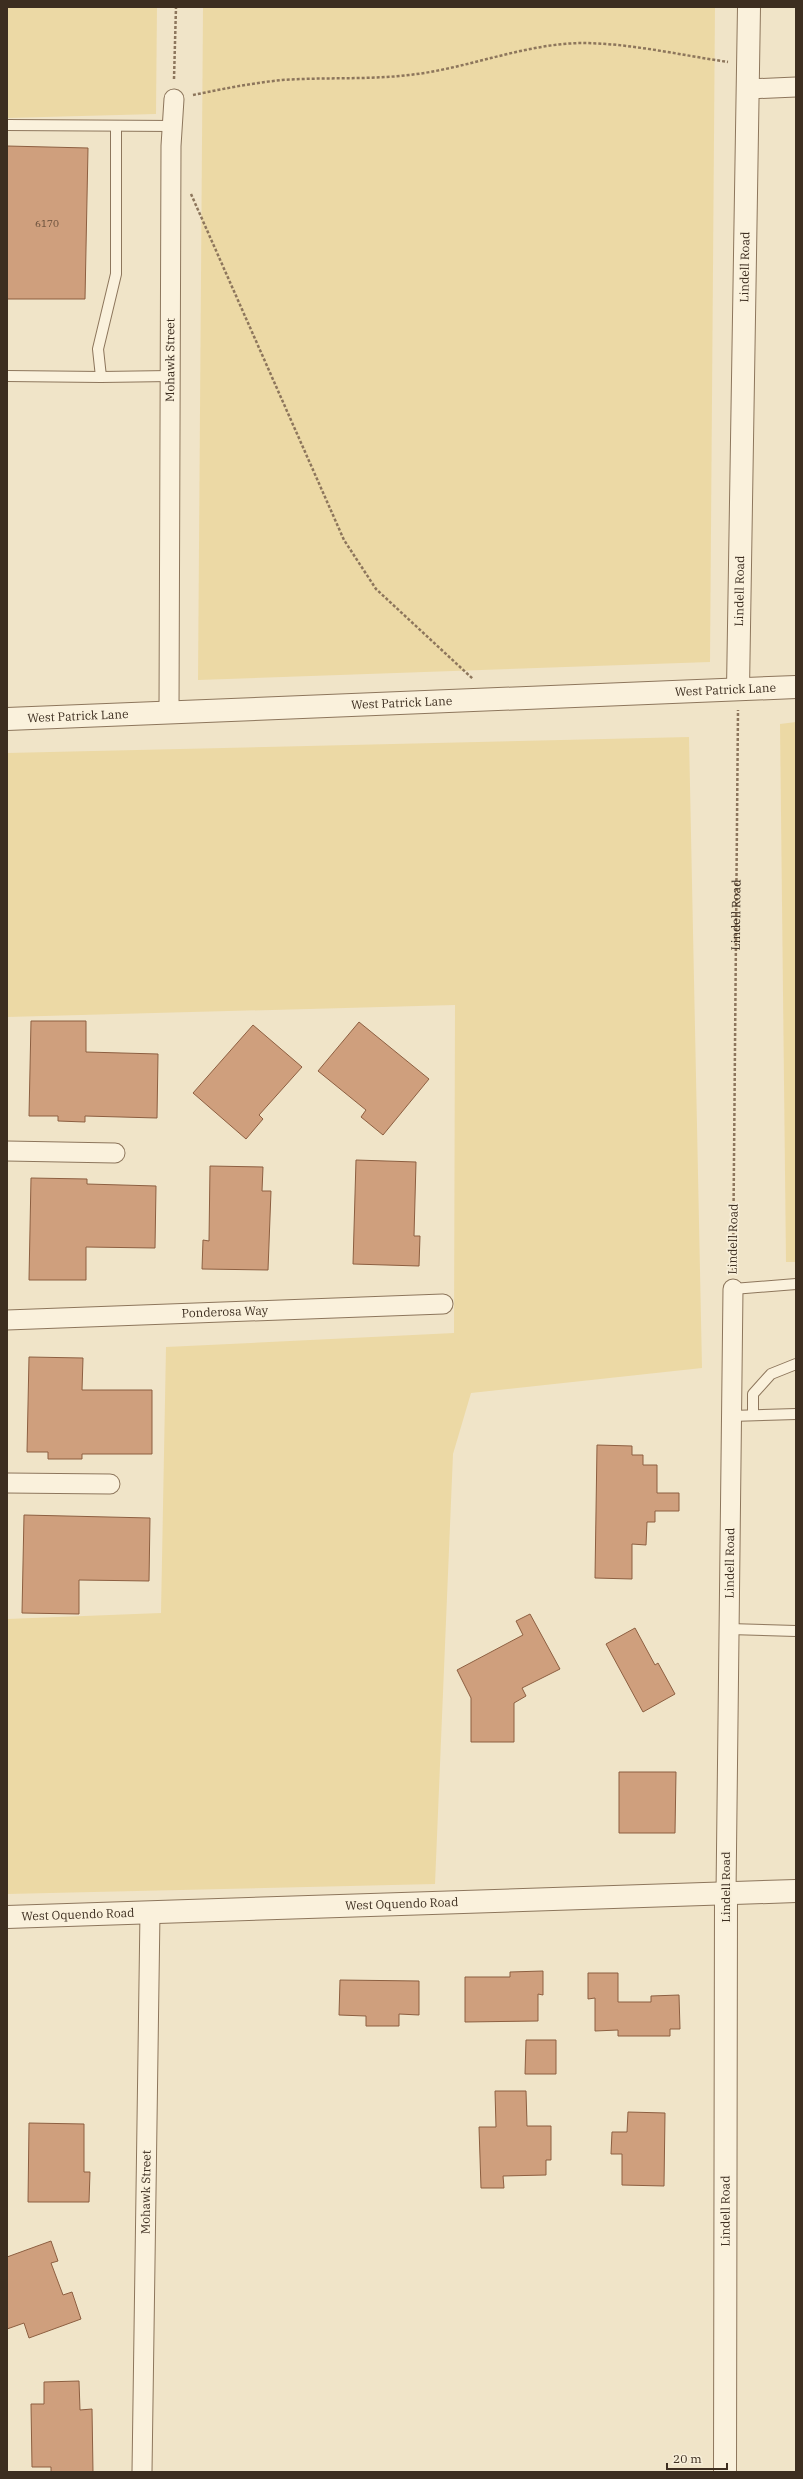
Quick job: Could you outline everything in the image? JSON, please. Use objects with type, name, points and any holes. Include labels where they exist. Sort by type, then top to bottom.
[{"type":"street","name":"Lindell Road","points":[[738,689],[749,7]]},
{"type":"street","points":[[748,89],[796,87]]},
{"type":"street","name":"Mohawk Street","points":[[169,713],[171,146],[174,126],[174,99]]},
{"type":"street","name":"West Patrick Lane","points":[[7,719],[796,687]]},
{"type":"street","points":[[7,1151],[115,1153]]},
{"type":"street","name":"Lindell Road","points":[[724,2472],[726,1894],[732,1289]]},
{"type":"street","name":"Ponderosa Way","points":[[7,1320],[443,1304]]},
{"type":"street","points":[[7,1483],[110,1484]]},
{"type":"street","name":"West Oquendo Road","points":[[7,1917],[796,1891]]},
{"type":"street","name":"Mohawk Street","points":[[142,2472],[150,1912]]},
{"type":"lane","points":[[7,125],[174,126]]},
{"type":"lane","points":[[101,377],[98,349],[116,274],[116,126]]},
{"type":"lane","points":[[7,376],[170,376]]},
{"type":"lane","points":[[732,1289],[796,1284]]},
{"type":"lane","points":[[753,1415],[752,1394],[771,1374],[796,1364]]},
{"type":"lane","points":[[731,1416],[796,1414]]},
{"type":"lane","points":[[729,1629],[796,1631]]},
{"type":"path","points":[[176,7],[174,99],[249,84],[283,80],[374,79],[411,75],[547,47],[580,43],[604,44],[748,65]]},
{"type":"path","points":[[189,189],[344,540],[376,589],[495,700]]},
{"type":"path","name":"Lindell Road","points":[[732,1289],[738,689]]},
{"type":"sand","points":[[7,7],[157,7],[156,114],[7,118]]},
{"type":"sand","points":[[203,7],[715,7],[710,662],[198,680]]},
{"type":"sand","points":[[796,722],[796,1262],[786,1262],[780,724]]},
{"type":"sand","points":[[689,737],[702,1368],[471,1393],[453,1454],[435,1884],[7,1894],[7,1619],[161,1613],[166,1347],[454,1333],[455,1005],[7,1017],[7,753]]},
{"type":"building","points":[[7,146],[88,148],[85,299],[7,299]]},
{"type":"building","points":[[31,1021],[86,1021],[86,1052],[158,1054],[157,1118],[85,1116],[85,1122],[58,1121],[58,1116],[29,1116]]},
{"type":"building","points":[[359,1022],[429,1079],[383,1135],[361,1117],[366,1110],[318,1071]]},
{"type":"building","points":[[253,1025],[302,1067],[259,1115],[263,1119],[246,1139],[193,1093]]},
{"type":"building","points":[[356,1160],[416,1162],[414,1236],[420,1236],[419,1266],[353,1264]]},
{"type":"building","points":[[210,1166],[263,1167],[262,1191],[271,1191],[268,1270],[202,1269],[203,1240],[209,1241]]},
{"type":"building","points":[[31,1178],[87,1179],[87,1184],[156,1186],[155,1248],[86,1247],[86,1280],[29,1280]]},
{"type":"building","points":[[29,1357],[83,1358],[82,1390],[152,1390],[152,1454],[82,1454],[82,1459],[48,1459],[48,1452],[27,1452]]},
{"type":"building","points":[[597,1445],[632,1446],[632,1455],[643,1455],[643,1465],[657,1465],[657,1493],[679,1493],[679,1511],[655,1511],[655,1522],[647,1522],[646,1545],[632,1544],[632,1579],[595,1578]]},
{"type":"building","points":[[24,1515],[150,1518],[149,1581],[79,1580],[79,1614],[22,1613]]},
{"type":"building","points":[[530,1614],[560,1669],[522,1688],[526,1696],[514,1703],[514,1742],[471,1742],[471,1698],[457,1670],[523,1635],[516,1621]]},
{"type":"building","points":[[635,1628],[655,1665],[658,1663],[675,1694],[643,1712],[606,1644]]},
{"type":"building","points":[[619,1772],[676,1772],[675,1833],[619,1833]]},
{"type":"building","points":[[543,1971],[543,1995],[538,1994],[538,2021],[465,2022],[465,1977],[510,1977],[510,1972]]},
{"type":"building","points":[[588,1973],[618,1973],[618,2002],[651,2002],[651,1996],[679,1995],[680,2029],[670,2029],[670,2036],[618,2036],[618,2030],[595,2031],[595,1998],[588,1999]]},
{"type":"building","points":[[340,1980],[419,1981],[419,2015],[399,2014],[399,2026],[366,2026],[366,2016],[339,2015]]},
{"type":"building","points":[[526,2040],[556,2040],[556,2074],[525,2074]]},
{"type":"building","points":[[495,2091],[526,2091],[527,2126],[551,2126],[551,2160],[546,2160],[546,2175],[503,2176],[504,2188],[481,2188],[479,2127],[496,2127]]},
{"type":"building","points":[[628,2112],[665,2113],[664,2186],[622,2185],[622,2154],[611,2154],[612,2132],[627,2132]]},
{"type":"building","points":[[29,2123],[84,2124],[84,2172],[90,2172],[89,2202],[28,2202]]},
{"type":"building","points":[[51,2241],[58,2261],[51,2263],[63,2295],[72,2292],[81,2319],[29,2338],[24,2323],[7,2329],[7,2257]]},
{"type":"building","points":[[79,2381],[80,2410],[92,2409],[93,2472],[51,2472],[51,2467],[32,2467],[31,2404],[44,2404],[44,2382]]}]
